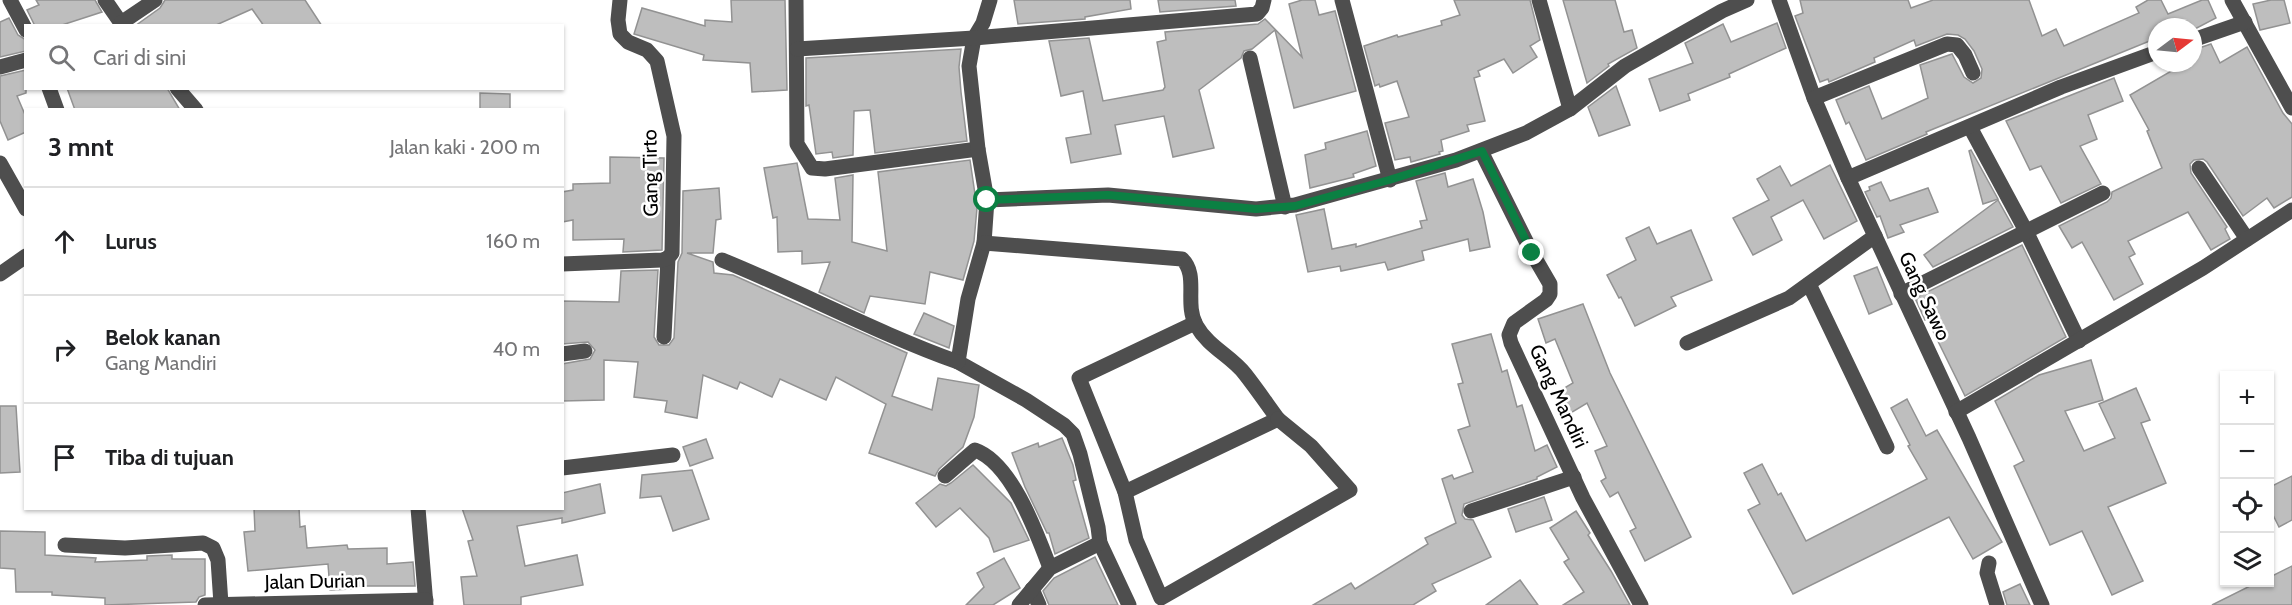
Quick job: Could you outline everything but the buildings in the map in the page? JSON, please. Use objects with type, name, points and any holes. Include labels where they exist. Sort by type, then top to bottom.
[{"type":"street","points":[[10,0],[24,26]]},
{"type":"street","points":[[105,0],[122,24],[155,0]]},
{"type":"street","name":"Gang Tirto","points":[[620,0],[618,20],[620,34],[628,42],[647,50],[657,61],[674,136],[672,253],[668,258],[664,337]]},
{"type":"street","points":[[796,0],[797,144],[812,168],[825,170],[978,149]]},
{"type":"street","points":[[958,362],[968,299],[984,243],[987,200],[978,149],[969,66],[975,38],[983,23],[990,0]]},
{"type":"street","points":[[797,49],[975,38],[1257,14],[1264,0]]},
{"type":"street","points":[[1342,0],[1389,180]]},
{"type":"street","points":[[1539,0],[1570,109]]},
{"type":"street","points":[[987,200],[1108,195],[1256,209],[1285,207],[1389,180],[1482,151],[1526,133],[1570,109],[1625,66],[1722,11],[1748,0]]},
{"type":"street","name":"Gang Sawo","points":[[1779,0],[1814,98],[1848,178],[2042,605]]},
{"type":"street","points":[[2236,1],[2292,108]]},
{"type":"street","points":[[2202,37],[2245,22]]},
{"type":"street","points":[[1814,98],[1947,44],[1957,45],[1965,54],[1973,74]]},
{"type":"street","points":[[1848,178],[2061,87],[2148,55]]},
{"type":"street","points":[[1250,58],[1285,207]]},
{"type":"street","points":[[0,67],[24,61]]},
{"type":"street","points":[[50,90],[56,108]]},
{"type":"street","points":[[179,90],[194,108]]},
{"type":"street","points":[[1970,127],[2026,231],[2079,341]]},
{"type":"street","name":"Gang Mandiri","points":[[1482,151],[1532,253],[1550,284],[1550,294],[1546,300],[1514,323],[1509,335],[1574,477],[1641,605]]},
{"type":"street","points":[[0,163],[24,205]]},
{"type":"street","points":[[2199,168],[2247,239]]},
{"type":"street","points":[[1900,294],[2103,193]]},
{"type":"street","points":[[1956,412],[2204,268],[2292,210]]},
{"type":"street","points":[[1687,343],[1789,298],[1875,236]]},
{"type":"street","points":[[984,243],[1182,259],[1189,266],[1190,302],[1195,323],[1210,345],[1244,372],[1278,419],[1311,446],[1350,490],[1161,598],[1136,540],[1125,492],[1079,378],[1195,323]]},
{"type":"street","points":[[0,274],[24,257]]},
{"type":"street","points":[[564,264],[668,258]]},
{"type":"street","points":[[722,260],[772,280],[918,348],[958,362],[1026,400],[1064,425],[1073,434],[1100,543],[1129,605]]},
{"type":"street","points":[[1809,284],[1887,447]]},
{"type":"street","points":[[564,354],[585,351]]},
{"type":"street","points":[[1125,492],[1278,419]]},
{"type":"street","points":[[945,476],[975,450],[995,465],[1012,484],[1026,508],[1050,568]]},
{"type":"street","points":[[564,468],[673,455]]},
{"type":"street","points":[[1471,511],[1574,477]]},
{"type":"street","points":[[418,510],[426,602]]},
{"type":"street","points":[[65,544],[125,548],[203,543],[213,548],[218,560],[221,604]]},
{"type":"street","points":[[1019,605],[1050,568],[1100,543]]},
{"type":"street","points":[[1989,563],[1987,573],[1996,605]]},
{"type":"street","points":[[1032,589],[1039,605]]},
{"type":"street","name":"Jalan Durian","points":[[205,605],[426,602]]},
{"type":"route","points":[[987,200],[1108,195],[1256,209],[1280,208],[1389,180],[1482,151],[1532,253]]}]
